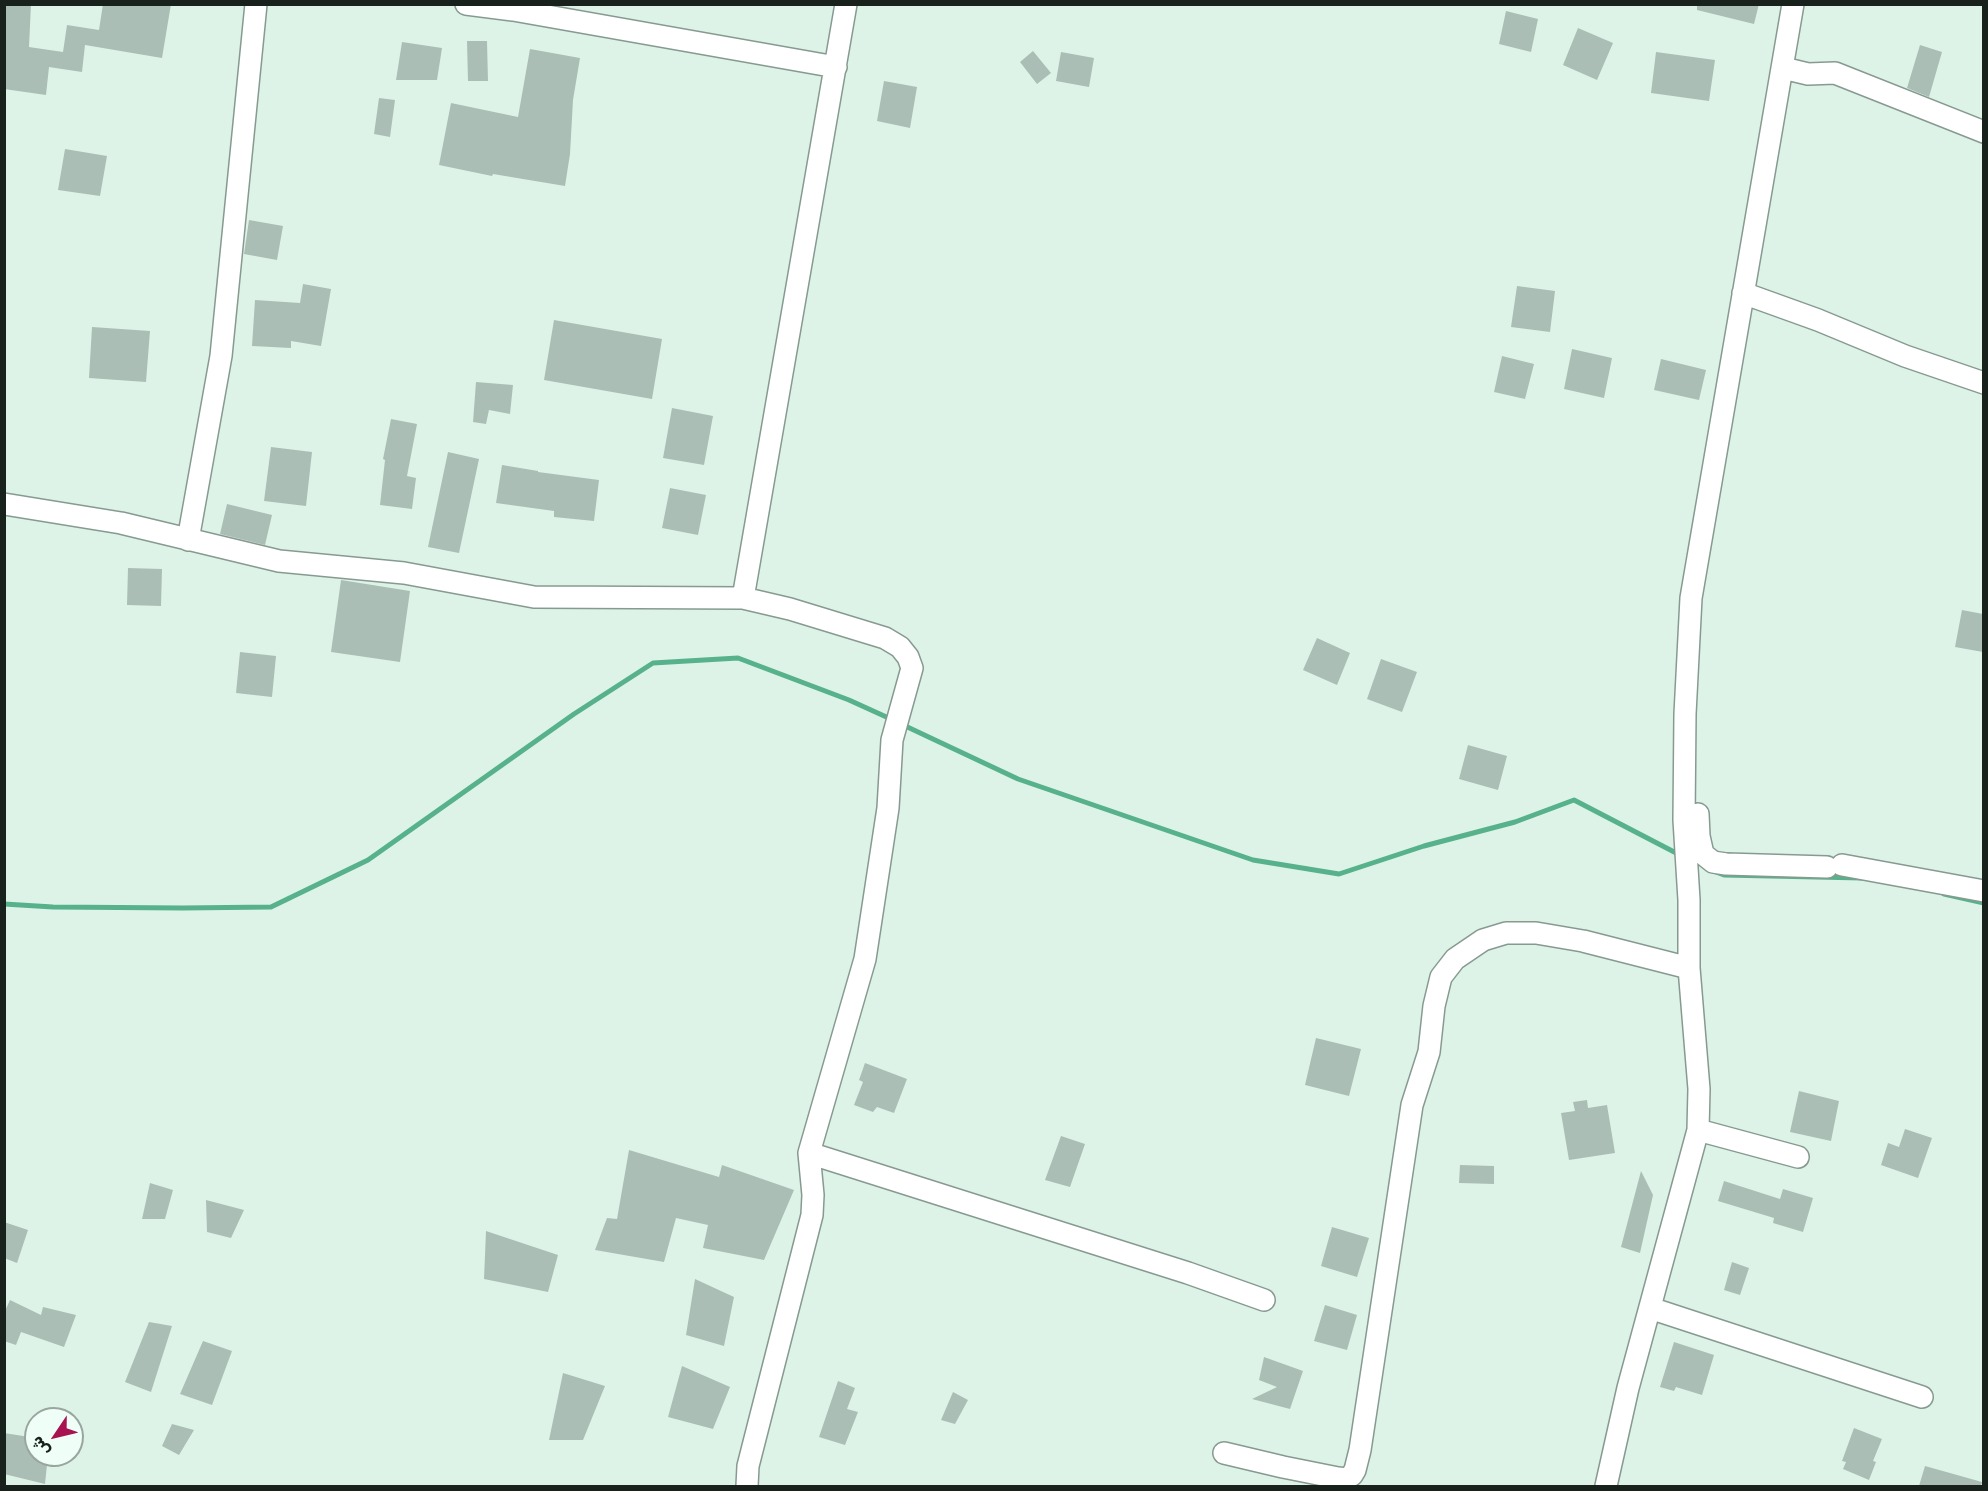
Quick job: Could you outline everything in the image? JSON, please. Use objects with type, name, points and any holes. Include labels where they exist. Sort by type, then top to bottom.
[{"type":"street","points":[[188,540],[221,356],[256,4]]},
{"type":"street","points":[[466,4],[525,12],[836,67]]},
{"type":"street","points":[[742,598],[846,4]]},
{"type":"street","points":[[1606,1486],[1628,1388],[1698,1130],[1699,1089],[1689,968],[1689,900],[1684,820],[1685,726],[1691,598],[1793,4]]},
{"type":"street","points":[[1783,68],[1808,74],[1835,73],[1983,132]]},
{"type":"street","points":[[1743,293],[1818,320],[1905,356],[1983,382]]},
{"type":"street","points":[[4,504],[121,523],[279,561],[404,573],[534,597],[742,598],[790,609],[885,638],[900,647],[908,657],[912,668],[892,740],[888,807],[865,959],[809,1153],[813,1195],[812,1215],[748,1466],[747,1486]]},
{"type":"street","points":[[1691,598],[1697,633],[1699,836],[1703,854],[1713,862],[1726,864],[1835,866],[1983,891]]},
{"type":"street","points":[[1224,1453],[1338,1478],[1346,1479],[1355,1470],[1360,1450],[1412,1105],[1428,1052],[1434,1006],[1441,977],[1455,959],[1483,940],[1506,933],[1536,933],[1583,941],[1689,968]]},
{"type":"street","points":[[1698,1130],[1798,1157]]},
{"type":"street","points":[[809,1153],[1188,1273],[1264,1300]]},
{"type":"street","points":[[1650,1308],[1922,1397]]},
{"type":"building","points":[[4,4],[31,4],[29,47],[63,52],[67,25],[99,30],[103,4],[171,4],[162,58],[85,45],[82,72],[49,67],[46,95],[4,89]]},
{"type":"building","points":[[1697,4],[1759,4],[1754,24],[1697,10]]},
{"type":"building","points":[[1506,11],[1538,19],[1531,52],[1499,44]]},
{"type":"building","points":[[1578,28],[1613,43],[1597,80],[1563,65]]},
{"type":"building","points":[[467,41],[487,41],[488,81],[468,81]]},
{"type":"building","points":[[402,42],[442,48],[437,80],[396,80]]},
{"type":"building","points":[[1920,45],[1942,52],[1929,97],[1907,88]]},
{"type":"building","points":[[530,49],[580,58],[573,100],[570,154],[565,186],[493,174],[492,176],[439,165],[451,103],[518,117]]},
{"type":"building","points":[[1033,51],[1051,73],[1037,84],[1020,62]]},
{"type":"building","points":[[1061,52],[1094,58],[1089,87],[1056,81]]},
{"type":"building","points":[[1656,52],[1715,60],[1709,101],[1651,93]]},
{"type":"building","points":[[884,81],[917,87],[910,128],[877,121]]},
{"type":"building","points":[[379,98],[395,100],[390,137],[374,134]]},
{"type":"building","points":[[65,149],[107,156],[100,196],[58,190]]},
{"type":"building","points":[[249,220],[283,226],[277,260],[244,254]]},
{"type":"building","points":[[303,284],[331,289],[321,346],[291,341],[291,348],[252,346],[255,300],[300,303]]},
{"type":"building","points":[[1517,286],[1555,291],[1550,332],[1511,327]]},
{"type":"building","points":[[554,320],[662,339],[652,399],[544,380]]},
{"type":"building","points":[[92,327],[150,331],[146,382],[89,378]]},
{"type":"building","points":[[1572,349],[1612,358],[1604,398],[1564,389]]},
{"type":"building","points":[[1502,356],[1534,364],[1525,399],[1494,392]]},
{"type":"building","points":[[1661,359],[1706,370],[1699,400],[1654,390]]},
{"type":"building","points":[[476,382],[513,385],[510,414],[489,410],[486,424],[473,422]]},
{"type":"building","points":[[672,408],[713,416],[704,465],[663,458]]},
{"type":"building","points":[[391,419],[417,424],[407,476],[416,478],[412,509],[380,505],[385,460],[383,459]]},
{"type":"building","points":[[271,447],[312,452],[306,506],[264,501]]},
{"type":"building","points":[[448,452],[479,459],[459,553],[428,547]]},
{"type":"building","points":[[502,465],[599,480],[594,521],[554,517],[554,511],[496,503]]},
{"type":"building","points":[[670,488],[706,495],[698,535],[662,528]]},
{"type":"building","points":[[227,504],[272,515],[265,545],[220,534]]},
{"type":"building","points":[[128,568],[162,569],[161,606],[127,605]]},
{"type":"building","points":[[341,580],[410,591],[400,662],[331,652]]},
{"type":"building","points":[[1962,610],[1983,614],[1983,652],[1955,647]]},
{"type":"building","points":[[1317,638],[1350,653],[1337,685],[1303,670]]},
{"type":"building","points":[[240,652],[276,656],[272,697],[236,693]]},
{"type":"building","points":[[1381,659],[1417,672],[1402,712],[1367,699]]},
{"type":"building","points":[[1468,745],[1507,756],[1498,790],[1459,779]]},
{"type":"building","points":[[1316,1038],[1361,1049],[1349,1096],[1305,1085]]},
{"type":"building","points":[[865,1063],[907,1079],[894,1113],[877,1107],[873,1112],[854,1105],[863,1082],[859,1080]]},
{"type":"building","points":[[1799,1091],[1839,1101],[1831,1141],[1790,1132]]},
{"type":"building","points":[[1587,1100],[1588,1108],[1607,1105],[1615,1153],[1569,1160],[1561,1113],[1575,1111],[1573,1102]]},
{"type":"building","points":[[1905,1129],[1932,1138],[1918,1178],[1881,1165],[1888,1143],[1899,1147]]},
{"type":"building","points":[[1061,1136],[1085,1144],[1070,1187],[1045,1180]]},
{"type":"building","points":[[629,1150],[719,1177],[722,1165],[794,1190],[764,1260],[703,1248],[708,1225],[676,1218],[664,1262],[595,1250],[607,1218],[617,1219]]},
{"type":"building","points":[[1460,1165],[1494,1166],[1494,1184],[1459,1183]]},
{"type":"building","points":[[1641,1171],[1653,1195],[1640,1253],[1621,1247]]},
{"type":"building","points":[[1724,1181],[1780,1199],[1783,1189],[1813,1198],[1803,1232],[1773,1223],[1774,1218],[1718,1201]]},
{"type":"building","points":[[150,1183],[173,1190],[165,1219],[142,1219]]},
{"type":"building","points":[[206,1200],[244,1210],[231,1238],[207,1232]]},
{"type":"building","points":[[4,1222],[28,1230],[17,1263],[4,1258]]},
{"type":"building","points":[[1332,1227],[1369,1238],[1357,1277],[1321,1266]]},
{"type":"building","points":[[486,1231],[558,1255],[548,1292],[484,1279]]},
{"type":"building","points":[[1732,1262],[1749,1268],[1740,1295],[1724,1290]]},
{"type":"building","points":[[695,1279],[734,1297],[724,1346],[686,1335]]},
{"type":"building","points":[[10,1300],[41,1315],[43,1307],[76,1315],[64,1347],[21,1332],[16,1345],[4,1341],[4,1313]]},
{"type":"building","points":[[1325,1305],[1357,1315],[1347,1350],[1314,1341]]},
{"type":"building","points":[[149,1322],[172,1326],[151,1392],[125,1382]]},
{"type":"building","points":[[203,1341],[232,1351],[212,1405],[180,1394]]},
{"type":"building","points":[[1674,1342],[1714,1355],[1702,1395],[1676,1387],[1674,1391],[1660,1387]]},
{"type":"building","points":[[1264,1357],[1303,1371],[1290,1409],[1252,1399],[1277,1387],[1259,1380]]},
{"type":"building","points":[[682,1366],[730,1387],[713,1429],[668,1417]]},
{"type":"building","points":[[563,1373],[605,1386],[583,1440],[549,1440]]},
{"type":"building","points":[[838,1381],[855,1388],[847,1409],[858,1412],[845,1445],[819,1437]]},
{"type":"building","points":[[953,1392],[968,1400],[955,1424],[941,1420]]},
{"type":"building","points":[[172,1424],[194,1430],[179,1455],[162,1446]]},
{"type":"building","points":[[1854,1428],[1882,1439],[1873,1461],[1876,1462],[1869,1480],[1843,1469],[1846,1462],[1842,1461]]},
{"type":"building","points":[[4,1433],[24,1436],[24,1467],[47,1467],[45,1484],[4,1474]]},
{"type":"building","points":[[1925,1466],[1982,1482],[1981,1486],[1919,1486]]},
{"type":"waterway","points":[[4,904],[53,907],[271,907],[368,860],[574,714],[653,663],[738,658],[849,700],[893,720]]},
{"type":"waterway","points":[[901,724],[1018,779],[1253,860],[1339,874],[1424,846],[1515,822],[1574,800],[1680,855]]},
{"type":"waterway","points":[[1716,872],[1724,875],[1862,878]]},
{"type":"waterway","points":[[1944,894],[1984,903]]}]
